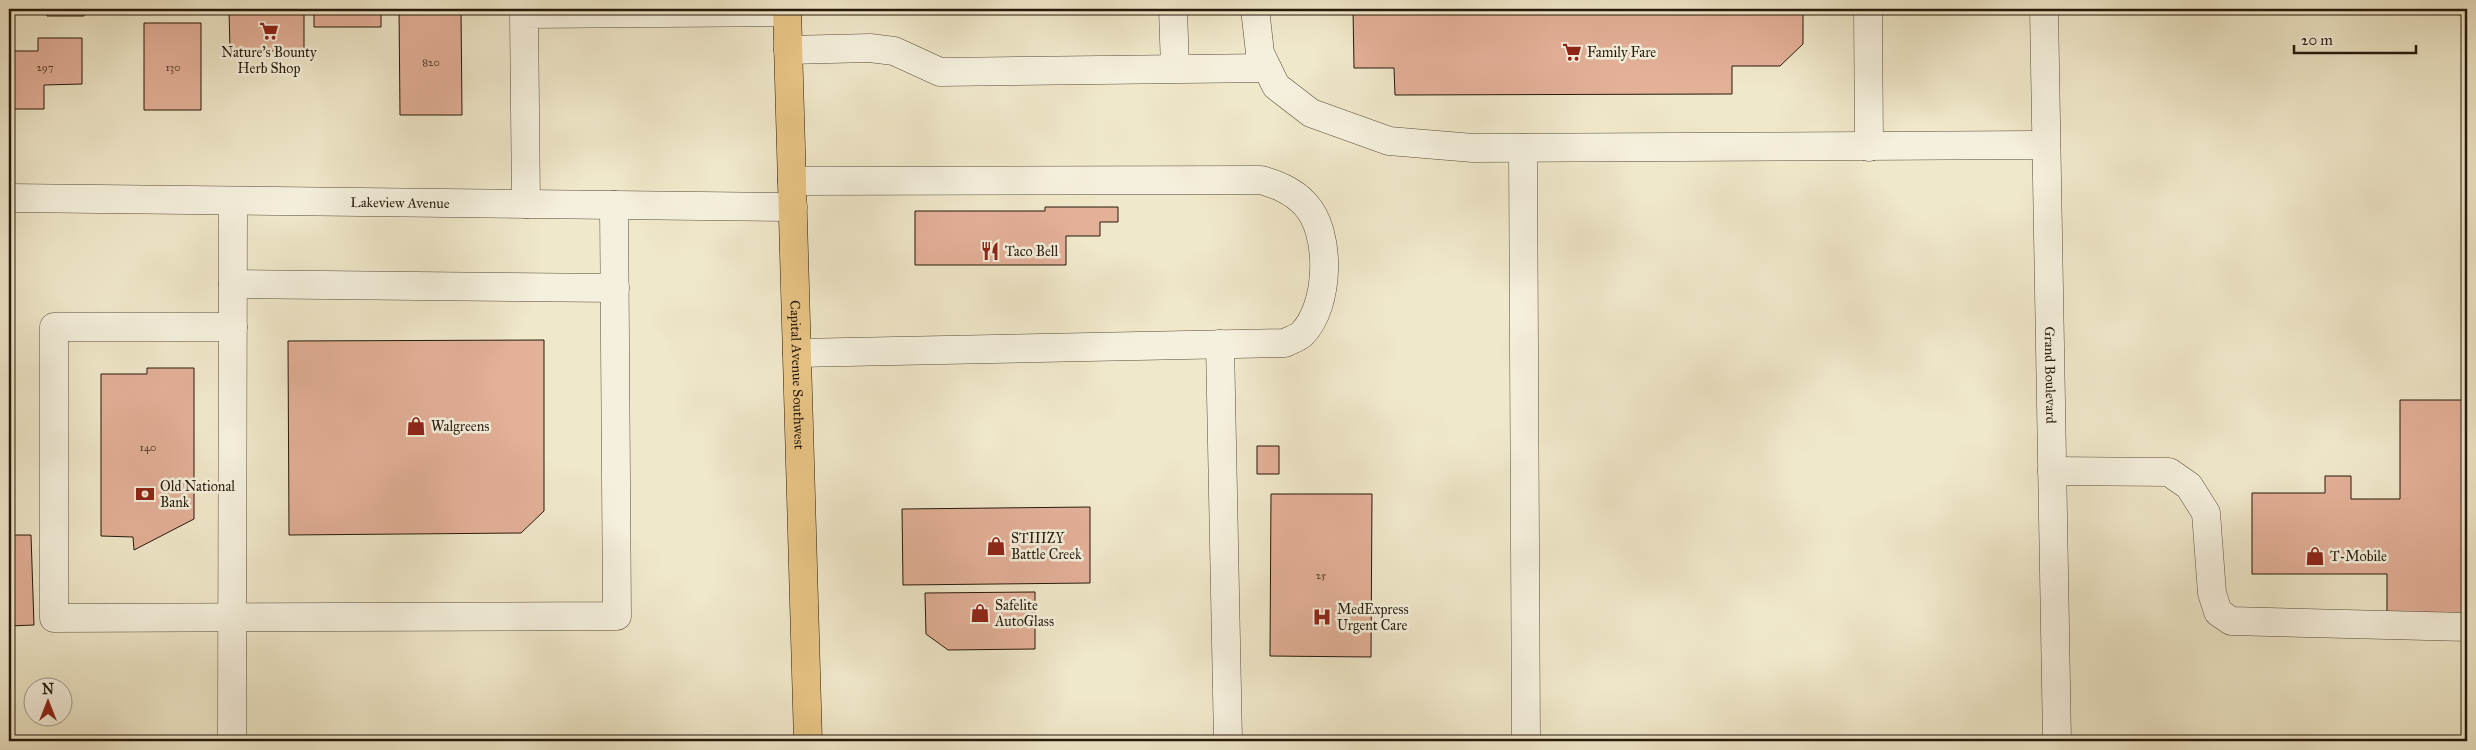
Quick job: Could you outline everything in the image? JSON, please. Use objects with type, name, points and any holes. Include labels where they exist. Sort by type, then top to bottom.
[{"type":"main road","name":"Capital Avenue Southwest","points":[[787,10],[808,741]]},
{"type":"street","points":[[1173,9],[1175,68]]},
{"type":"street","points":[[1255,9],[1260,53],[1276,86],[1312,113],[1389,141],[1473,148],[2046,145]]},
{"type":"street","points":[[1868,9],[1869,147]]},
{"type":"street","name":"Grand Boulevard","points":[[2044,9],[2057,741]]},
{"type":"street","points":[[526,204],[524,14],[787,10]]},
{"type":"street","points":[[788,50],[870,48],[894,51],[940,72],[1267,68]]},
{"type":"street","points":[[1523,148],[1526,741]]},
{"type":"street","name":"Lakeview Avenue","points":[[9,198],[614,205],[792,194],[1261,180],[1284,187],[1305,204],[1320,228],[1324,259],[1322,288],[1315,314],[1301,334],[1285,343],[797,353]]},
{"type":"street","points":[[232,741],[233,201]]},
{"type":"street","points":[[233,327],[54,327],[54,618],[616,616],[614,205]]},
{"type":"street","points":[[233,284],[614,288]]},
{"type":"street","points":[[1220,344],[1228,741]]},
{"type":"street","points":[[2052,471],[2169,472],[2189,486],[2206,513],[2212,593],[2218,612],[2231,621],[2467,626]]},
{"type":"building","points":[[47,9],[84,9],[84,16],[47,16]]},
{"type":"building","points":[[229,9],[304,9],[304,51],[230,51]]},
{"type":"building","points":[[314,9],[381,9],[381,27],[314,27]]},
{"type":"building","points":[[399,9],[461,9],[462,115],[400,115]]},
{"type":"building","points":[[1353,9],[1803,9],[1803,44],[1780,66],[1732,66],[1732,94],[1395,95],[1394,68],[1354,68]]},
{"type":"building","points":[[144,23],[201,23],[201,110],[144,110]]},
{"type":"building","points":[[38,38],[82,38],[82,84],[44,85],[44,109],[9,109],[9,51],[38,51]]},
{"type":"building","name":"Taco Bell","points":[[1045,207],[1118,207],[1118,222],[1100,222],[1100,236],[1066,236],[1066,265],[915,265],[915,211],[1045,211]]},
{"type":"building","points":[[9,306],[11,363],[9,363]]},
{"type":"building","name":"Walgreens","points":[[544,340],[544,511],[521,533],[289,535],[288,341]]},
{"type":"building","points":[[147,368],[194,368],[194,519],[134,550],[133,537],[101,536],[101,374],[147,374]]},
{"type":"building","points":[[2400,400],[2467,400],[2467,616],[2387,616],[2387,574],[2252,574],[2252,493],[2325,493],[2325,476],[2351,476],[2351,499],[2400,499]]},
{"type":"building","points":[[1257,446],[1279,446],[1279,474],[1257,474]]},
{"type":"building","points":[[1271,494],[1372,494],[1371,657],[1270,656]]},
{"type":"building","name":"STIIIZY Battle Creek","points":[[1090,507],[1090,583],[903,585],[902,509]]},
{"type":"building","points":[[9,535],[31,535],[34,625],[9,626]]},
{"type":"building","name":"Safelite AutoGlass","points":[[1035,592],[1035,649],[948,650],[926,634],[925,593]]},
{"type":"place","name":"Nature's Bounty Herb Shop","points":[[269,31]]},
{"type":"place","name":"Family Fare","points":[[1572,52]]},
{"type":"place","name":"Taco Bell","points":[[990,251]]},
{"type":"place","name":"Walgreens","points":[[416,426]]},
{"type":"place","name":"Old National Bank","points":[[145,494]]},
{"type":"place","name":"STIIIZY Battle Creek","points":[[996,546]]},
{"type":"place","name":"T-Mobile","points":[[2315,556]]},
{"type":"place","name":"Safelite AutoGlass","points":[[980,613]]},
{"type":"place","name":"MedExpress Urgent Care","points":[[1322,617]]}]
